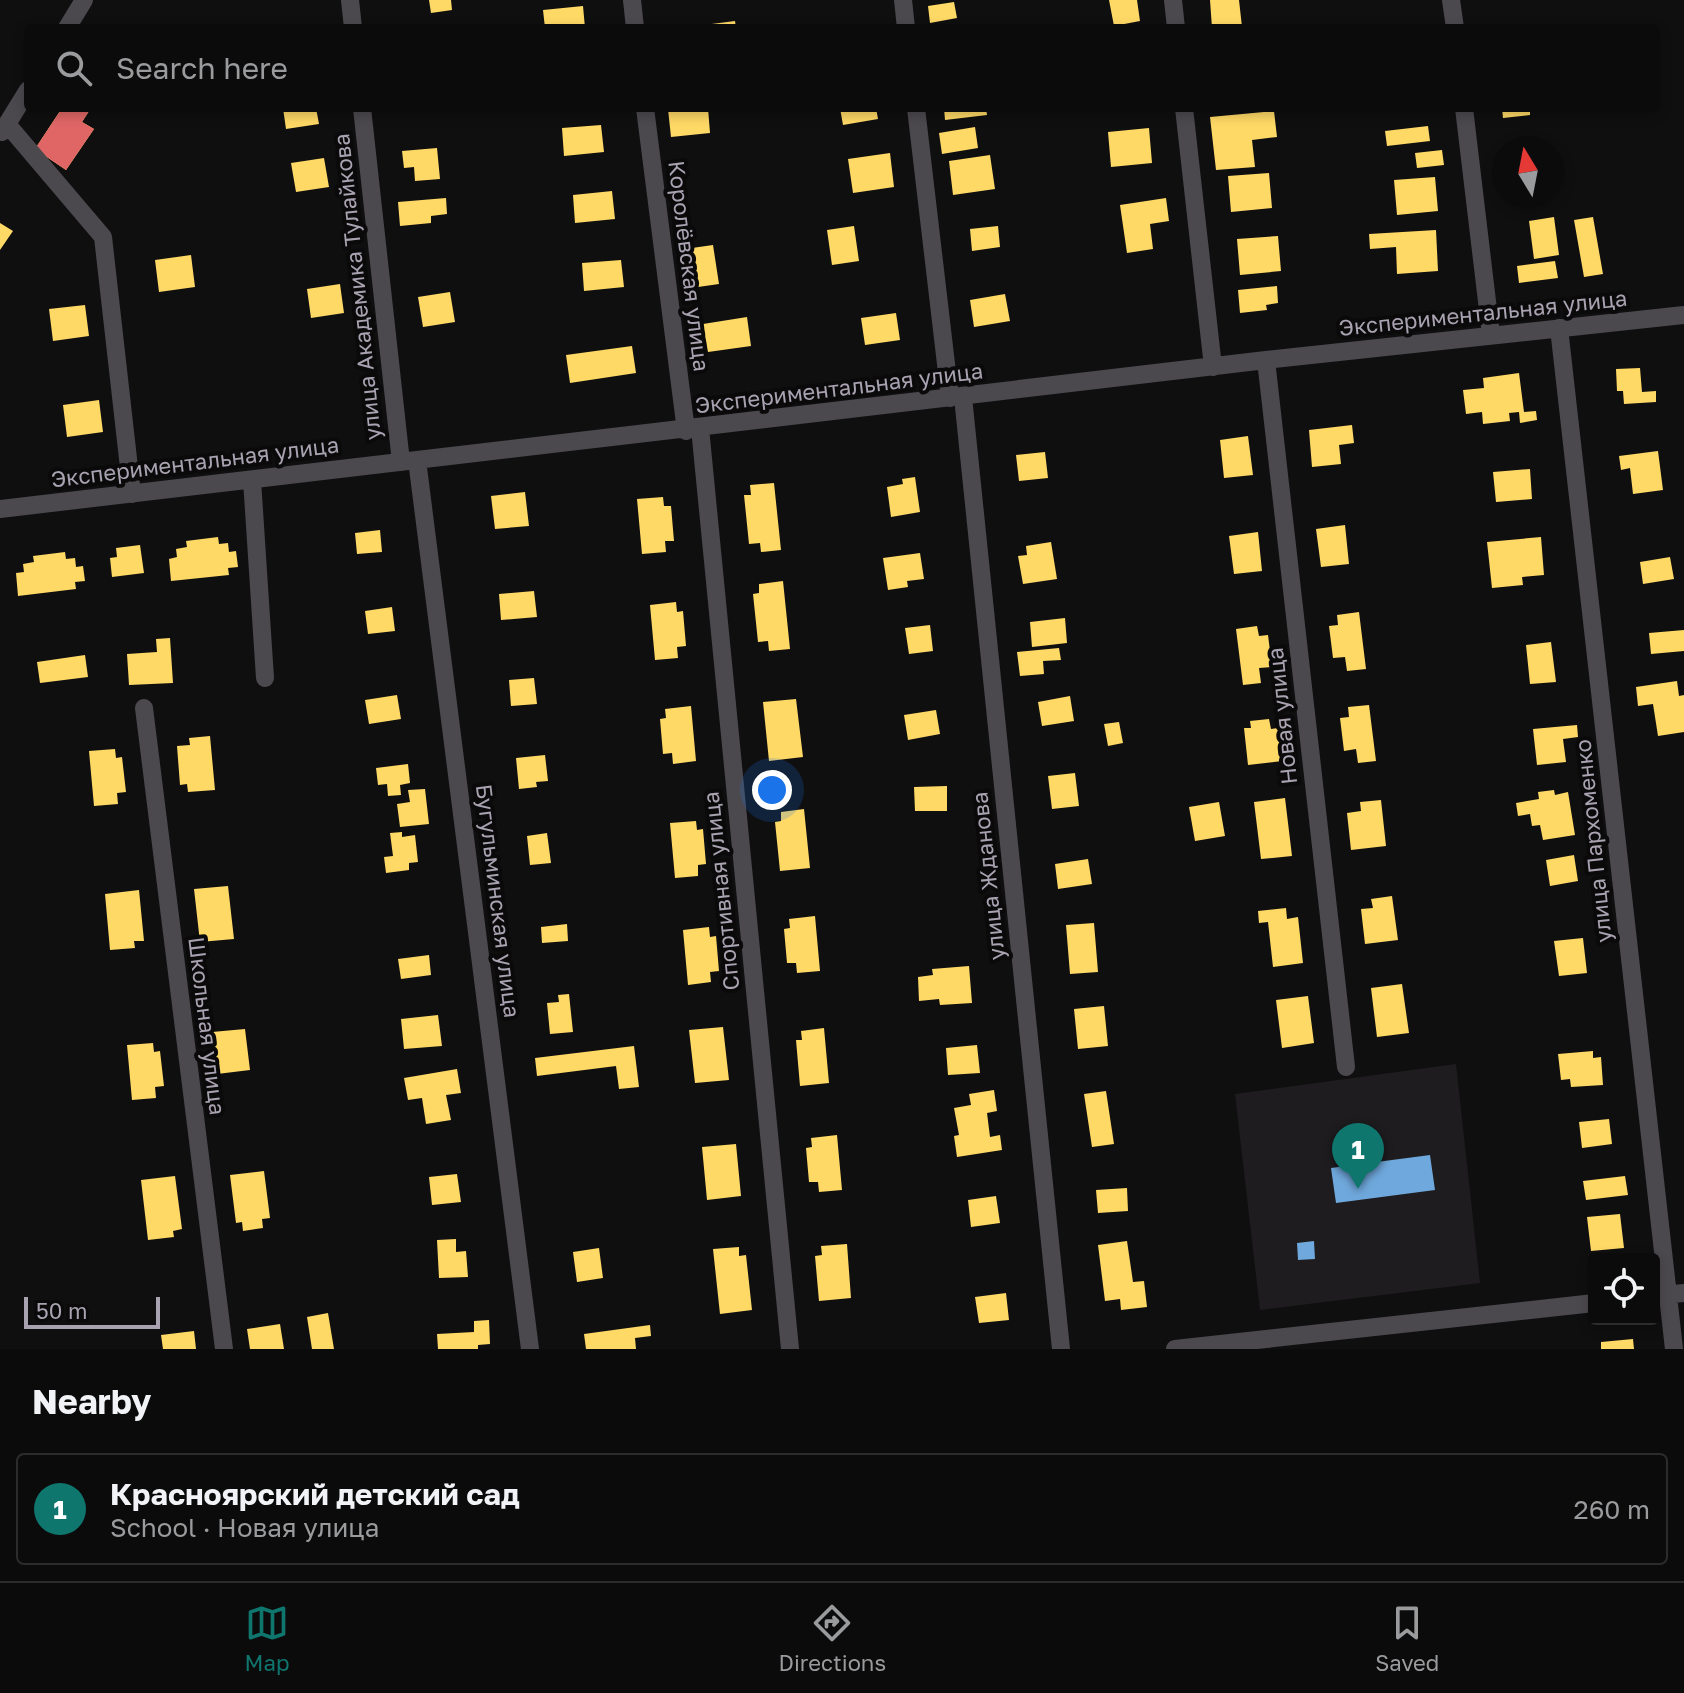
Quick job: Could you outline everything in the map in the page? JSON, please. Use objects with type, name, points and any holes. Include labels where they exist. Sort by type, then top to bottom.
[{"type":"street","points":[[69,24],[84,0]]},
{"type":"street","points":[[350,0],[353,24]]},
{"type":"street","points":[[632,0],[635,24]]},
{"type":"street","points":[[903,0],[906,24]]},
{"type":"street","points":[[1173,0],[1176,24]]},
{"type":"street","points":[[1451,0],[1454,24]]},
{"type":"street","points":[[24,96],[4,129],[103,237],[132,494]]},
{"type":"street","name":"улица Академика Тулайкова","points":[[363,112],[409,461]]},
{"type":"street","name":"Королёвская улица","points":[[646,112],[693,429]]},
{"type":"street","name":"улица Жданова","points":[[917,112],[956,398],[1061,1349]]},
{"type":"street","points":[[1184,112],[1213,367]]},
{"type":"street","points":[[1464,112],[1491,335]]},
{"type":"street","name":"Экспериментальная улица","points":[[0,509],[1266,360],[1684,315]]},
{"type":"street","name":"улица Пархоменко","points":[[1559,328],[1674,1349]]},
{"type":"street","name":"Новая улица","points":[[1266,360],[1346,1067]]},
{"type":"street","name":"Спортивная улица","points":[[693,429],[790,1349]]},
{"type":"street","name":"Бугульминская улица","points":[[409,461],[530,1349]]},
{"type":"street","points":[[252,480],[265,678]]},
{"type":"street","name":"Школьная улица","points":[[144,708],[224,1349]]},
{"type":"street","points":[[1175,1349],[1588,1304]]},
{"type":"shaded area","points":[[1456,1064],[1480,1283],[1260,1310],[1235,1094]]},
{"type":"building: Homes","points":[[429,0],[451,0],[452,10],[431,13]]},
{"type":"building: Homes","points":[[1109,0],[1137,0],[1140,21],[1114,24]]},
{"type":"building: Homes","points":[[1210,0],[1239,0],[1242,24],[1212,24]]},
{"type":"building: Homes","points":[[954,2],[957,18],[930,23],[928,6]]},
{"type":"building: Homes","points":[[583,6],[585,24],[545,24],[543,10]]},
{"type":"building: Homes","points":[[59,112],[88,112],[82,122],[94,129],[66,170],[35,149]]},
{"type":"building: Homes","points":[[284,112],[317,112],[319,124],[286,129]]},
{"type":"building: Homes","points":[[668,112],[708,112],[710,133],[671,137]]},
{"type":"building: Homes","points":[[841,112],[877,112],[878,119],[843,125]]},
{"type":"building: Homes","points":[[944,112],[987,112],[987,115],[945,120]]},
{"type":"building: Homes","points":[[1274,112],[1277,137],[1252,140],[1255,167],[1216,170],[1210,117]]},
{"type":"building: Homes","points":[[1502,112],[1530,112],[1530,115],[1503,118]]},
{"type":"building: Homes","points":[[601,125],[604,152],[564,156],[562,128]]},
{"type":"building: Homes","points":[[1428,126],[1430,141],[1387,146],[1385,131]]},
{"type":"building: Homes","points":[[975,127],[978,148],[942,154],[939,133]]},
{"type":"building: Homes","points":[[1149,128],[1152,163],[1111,167],[1108,132]]},
{"type":"building: Homes","points":[[437,148],[440,179],[415,181],[414,167],[404,168],[402,151]]},
{"type":"building: Homes","points":[[1442,150],[1444,165],[1417,168],[1415,153]]},
{"type":"building: Homes","points":[[890,153],[894,187],[853,193],[848,159]]},
{"type":"building: Homes","points":[[990,155],[995,189],[953,195],[949,161]]},
{"type":"building: Homes","points":[[324,158],[329,187],[296,192],[291,163]]},
{"type":"building: Homes","points":[[1269,173],[1272,208],[1231,212],[1228,176]]},
{"type":"building: Homes","points":[[1435,177],[1438,211],[1397,215],[1394,180]]},
{"type":"building: Homes","points":[[612,191],[615,219],[575,223],[573,195]]},
{"type":"building: Homes","points":[[446,198],[447,214],[431,216],[431,223],[400,226],[398,202]]},
{"type":"building: Homes","points":[[1166,198],[1169,221],[1150,224],[1153,249],[1127,253],[1120,205]]},
{"type":"building: Homes","points":[[1554,217],[1559,255],[1534,259],[1529,221]]},
{"type":"building: Homes","points":[[1593,217],[1603,274],[1584,277],[1574,220]]},
{"type":"building: Homes","points":[[0,223],[13,231],[0,250]]},
{"type":"building: Homes","points":[[854,226],[859,261],[832,265],[827,230]]},
{"type":"building: Homes","points":[[998,226],[1000,247],[972,251],[970,229]]},
{"type":"building: Homes","points":[[1436,230],[1438,271],[1397,274],[1396,247],[1370,249],[1369,234]]},
{"type":"building: Homes","points":[[1278,236],[1281,271],[1240,275],[1237,239]]},
{"type":"building: Homes","points":[[713,245],[719,284],[691,288],[685,249]]},
{"type":"building: Homes","points":[[191,255],[195,287],[159,292],[155,260]]},
{"type":"building: Homes","points":[[621,260],[624,287],[584,291],[582,263]]},
{"type":"building: Homes","points":[[1555,261],[1558,278],[1519,283],[1517,266]]},
{"type":"building: Homes","points":[[340,284],[344,313],[311,318],[307,289]]},
{"type":"building: Homes","points":[[1277,286],[1278,303],[1266,305],[1267,310],[1240,313],[1238,290]]},
{"type":"building: Homes","points":[[450,292],[455,322],[423,327],[418,297]]},
{"type":"building: Homes","points":[[1005,294],[1010,321],[974,327],[970,300]]},
{"type":"building: Homes","points":[[85,305],[89,336],[53,341],[49,309]]},
{"type":"building: Homes","points":[[896,313],[900,340],[865,345],[861,318]]},
{"type":"building: Homes","points":[[747,317],[751,346],[708,352],[703,324]]},
{"type":"building: Homes","points":[[632,346],[636,373],[570,383],[566,355]]},
{"type":"building: Homes","points":[[1640,368],[1642,392],[1656,391],[1656,402],[1624,404],[1623,391],[1617,391],[1616,369]]},
{"type":"building: Homes","points":[[1519,373],[1524,412],[1536,411],[1537,420],[1520,423],[1519,412],[1509,413],[1510,421],[1483,424],[1482,412],[1466,414],[1463,390],[1484,388],[1483,378]]},
{"type":"building: Homes","points":[[99,400],[103,432],[67,437],[63,405]]},
{"type":"building: Homes","points":[[1352,425],[1354,443],[1339,445],[1341,464],[1312,467],[1309,430]]},
{"type":"building: Homes","points":[[1248,436],[1253,475],[1224,478],[1220,440]]},
{"type":"building: Homes","points":[[1658,451],[1663,490],[1633,494],[1630,468],[1621,470],[1619,456]]},
{"type":"building: Homes","points":[[1045,452],[1048,478],[1019,481],[1016,455]]},
{"type":"building: Homes","points":[[1530,469],[1532,499],[1496,502],[1493,472]]},
{"type":"building: Homes","points":[[915,477],[920,512],[891,517],[887,487],[903,484],[902,479]]},
{"type":"building: Homes","points":[[774,483],[781,550],[761,552],[760,543],[749,544],[744,495],[751,495],[750,485]]},
{"type":"building: Homes","points":[[525,492],[529,526],[495,529],[491,496]]},
{"type":"building: Homes","points":[[663,497],[664,506],[671,506],[674,541],[665,541],[666,552],[642,554],[637,499]]},
{"type":"building: Homes","points":[[1345,525],[1349,564],[1321,567],[1316,529]]},
{"type":"building: Homes","points":[[380,530],[382,552],[357,554],[355,533]]},
{"type":"building: Homes","points":[[1258,532],[1262,571],[1234,574],[1229,536]]},
{"type":"building: Homes","points":[[218,537],[219,544],[228,543],[229,552],[236,551],[238,567],[228,568],[229,575],[171,581],[169,559],[177,557],[176,549],[187,547],[186,541]]},
{"type":"building: Homes","points":[[1541,537],[1544,575],[1522,577],[1523,585],[1492,588],[1487,542]]},
{"type":"building: Homes","points":[[1051,542],[1057,579],[1023,584],[1018,556],[1027,555],[1026,546]]},
{"type":"building: Homes","points":[[140,545],[144,573],[112,577],[110,558],[117,557],[116,548]]},
{"type":"building: Homes","points":[[65,552],[66,559],[75,558],[76,567],[83,566],[85,581],[75,582],[76,589],[18,596],[16,573],[24,572],[23,564],[34,562],[33,556]]},
{"type":"building: Homes","points":[[920,553],[924,579],[907,581],[908,587],[888,590],[883,558]]},
{"type":"building: Homes","points":[[1670,557],[1674,579],[1643,584],[1640,562]]},
{"type":"building: Homes","points":[[783,581],[790,649],[769,651],[768,641],[758,642],[753,594],[759,593],[759,584]]},
{"type":"building: Homes","points":[[534,591],[537,617],[501,620],[499,594]]},
{"type":"building: Homes","points":[[676,602],[677,612],[683,611],[686,646],[677,647],[678,658],[655,660],[650,605]]},
{"type":"building: Homes","points":[[392,607],[395,631],[368,634],[365,611]]},
{"type":"building: Homes","points":[[1359,612],[1366,669],[1347,671],[1345,657],[1333,658],[1329,626],[1338,625],[1337,615]]},
{"type":"building: Homes","points":[[1065,618],[1067,643],[1032,647],[1030,622]]},
{"type":"building: Homes","points":[[930,625],[933,651],[909,654],[905,628]]},
{"type":"building: Homes","points":[[1257,626],[1259,636],[1268,635],[1272,667],[1259,668],[1261,683],[1243,685],[1236,629]]},
{"type":"building: Homes","points":[[1684,630],[1684,651],[1651,654],[1649,633]]},
{"type":"building: Homes","points":[[170,638],[173,683],[129,685],[127,654],[157,652],[156,639]]},
{"type":"building: Homes","points":[[1551,642],[1556,682],[1530,684],[1526,645]]},
{"type":"building: Homes","points":[[1059,648],[1061,660],[1043,661],[1044,674],[1020,676],[1017,652]]},
{"type":"building: Homes","points":[[85,655],[88,677],[40,683],[37,662]]},
{"type":"building: Homes","points":[[534,678],[537,704],[511,706],[509,680]]},
{"type":"building: Homes","points":[[1677,681],[1679,696],[1684,695],[1684,732],[1658,736],[1653,704],[1638,706],[1636,687]]},
{"type":"building: Homes","points":[[397,695],[401,719],[369,724],[365,700]]},
{"type":"building: Homes","points":[[1070,696],[1074,721],[1042,726],[1038,702]]},
{"type":"building: Homes","points":[[796,699],[803,757],[769,761],[763,702]]},
{"type":"building: Homes","points":[[1369,705],[1376,761],[1358,763],[1356,749],[1344,751],[1340,718],[1349,717],[1348,707]]},
{"type":"building: Homes","points":[[691,706],[696,761],[673,764],[672,753],[663,754],[660,719],[666,718],[665,709]]},
{"type":"building: Homes","points":[[936,710],[940,734],[908,740],[904,715]]},
{"type":"building: Homes","points":[[1269,719],[1271,729],[1278,728],[1282,761],[1248,765],[1244,728],[1251,728],[1250,721]]},
{"type":"building: Homes","points":[[1119,722],[1123,743],[1108,746],[1104,724]]},
{"type":"building: Homes","points":[[1577,725],[1578,737],[1563,739],[1566,762],[1537,765],[1533,729]]},
{"type":"building: Homes","points":[[210,736],[215,790],[188,792],[187,784],[180,785],[177,746],[190,745],[189,738]]},
{"type":"building: Homes","points":[[115,749],[116,758],[122,757],[126,792],[117,793],[118,804],[94,806],[89,751]]},
{"type":"building: Homes","points":[[545,755],[548,781],[536,782],[537,787],[519,789],[516,758]]},
{"type":"building: Homes","points":[[408,764],[410,783],[400,785],[401,795],[388,796],[387,784],[378,785],[376,768]]},
{"type":"building: Homes","points":[[1075,773],[1079,806],[1052,809],[1048,776]]},
{"type":"building: Homes","points":[[947,786],[947,811],[915,811],[914,787]]},
{"type":"building: Homes","points":[[425,789],[429,824],[400,827],[397,804],[410,802],[408,790]]},
{"type":"building: Homes","points":[[1554,790],[1555,795],[1568,792],[1575,835],[1543,840],[1540,825],[1532,826],[1530,814],[1518,816],[1516,803],[1539,799],[1538,792]]},
{"type":"building: Homes","points":[[1285,798],[1292,856],[1261,859],[1254,802]]},
{"type":"building: Homes","points":[[1381,800],[1386,846],[1351,850],[1347,813],[1361,811],[1360,802]]},
{"type":"building: Homes","points":[[1219,802],[1225,836],[1195,841],[1189,807]]},
{"type":"building: Homes","points":[[804,809],[810,868],[780,871],[775,822],[781,821],[781,812]]},
{"type":"building: Homes","points":[[696,821],[697,830],[703,829],[706,864],[698,865],[698,876],[675,878],[670,823]]},
{"type":"building: Homes","points":[[402,832],[402,837],[415,835],[418,862],[409,863],[409,870],[386,873],[384,857],[393,856],[390,833]]},
{"type":"building: Homes","points":[[547,833],[551,863],[530,865],[527,836]]},
{"type":"building: Homes","points":[[1574,855],[1578,881],[1550,886],[1546,860]]},
{"type":"building: Homes","points":[[1088,859],[1092,884],[1058,889],[1055,864]]},
{"type":"building: Homes","points":[[228,886],[234,939],[200,942],[194,889]]},
{"type":"building: Homes","points":[[139,890],[144,941],[134,941],[135,948],[110,950],[105,894]]},
{"type":"building: Homes","points":[[1392,896],[1398,940],[1365,944],[1361,909],[1373,908],[1371,899]]},
{"type":"building: Homes","points":[[1286,908],[1287,919],[1298,917],[1303,963],[1273,967],[1268,922],[1259,923],[1258,911]]},
{"type":"building: Homes","points":[[815,916],[820,971],[797,973],[796,963],[787,963],[784,929],[790,928],[789,919]]},
{"type":"building: Homes","points":[[1094,923],[1098,972],[1070,974],[1066,925]]},
{"type":"building: Homes","points":[[567,924],[568,941],[542,943],[541,927]]},
{"type":"building: Homes","points":[[709,927],[710,937],[716,936],[719,971],[710,972],[711,982],[688,985],[683,930]]},
{"type":"building: Homes","points":[[1583,938],[1587,973],[1559,976],[1554,941]]},
{"type":"building: Homes","points":[[429,955],[431,975],[401,979],[398,959]]},
{"type":"building: Homes","points":[[969,966],[972,1003],[940,1005],[939,999],[919,1001],[918,977],[933,975],[932,969]]},
{"type":"building: Homes","points":[[1402,984],[1409,1033],[1377,1037],[1371,988]]},
{"type":"building: Homes","points":[[569,994],[573,1032],[550,1034],[547,1003],[559,1002],[558,995]]},
{"type":"building: Homes","points":[[1308,996],[1314,1043],[1282,1048],[1276,1000]]},
{"type":"building: Homes","points":[[1104,1006],[1108,1046],[1078,1049],[1074,1009]]},
{"type":"building: Homes","points":[[438,1015],[442,1046],[404,1049],[401,1019]]},
{"type":"building: Homes","points":[[723,1027],[729,1080],[695,1083],[689,1030]]},
{"type":"building: Homes","points":[[824,1028],[829,1083],[800,1086],[796,1040],[802,1040],[801,1031]]},
{"type":"building: Homes","points":[[245,1029],[250,1070],[217,1074],[212,1032]]},
{"type":"building: Homes","points":[[153,1043],[154,1052],[160,1051],[164,1086],[155,1087],[156,1098],[132,1100],[127,1045]]},
{"type":"building: Homes","points":[[977,1045],[980,1073],[948,1075],[946,1048]]},
{"type":"building: Homes","points":[[634,1046],[639,1087],[619,1089],[616,1066],[537,1076],[535,1058]]},
{"type":"building: Homes","points":[[1593,1051],[1593,1058],[1601,1057],[1603,1085],[1571,1087],[1570,1079],[1561,1080],[1558,1054]]},
{"type":"building: Homes","points":[[457,1069],[461,1093],[446,1095],[451,1120],[426,1124],[422,1098],[408,1100],[404,1078]]},
{"type":"building: Homes","points":[[994,1090],[997,1111],[987,1113],[990,1137],[1000,1135],[1002,1150],[957,1157],[954,1136],[959,1135],[954,1108],[971,1105],[969,1094]]},
{"type":"building: Homes","points":[[1106,1091],[1114,1144],[1092,1147],[1084,1094]]},
{"type":"building: Homes","points":[[1609,1119],[1612,1144],[1582,1148],[1579,1122]]},
{"type":"building: Homes","points":[[837,1135],[842,1190],[819,1192],[818,1182],[809,1182],[806,1148],[812,1147],[811,1138]]},
{"type":"building: Homes","points":[[736,1144],[741,1196],[707,1200],[702,1147]]},
{"type":"building: Homes","points":[[264,1171],[270,1218],[262,1219],[263,1228],[243,1231],[242,1222],[236,1223],[230,1175]]},
{"type":"building: Homes","points":[[457,1174],[461,1202],[432,1205],[429,1177]]},
{"type":"building: Homes","points":[[175,1176],[182,1229],[173,1231],[174,1237],[148,1240],[141,1180]]},
{"type":"building: Homes","points":[[1625,1176],[1628,1195],[1586,1200],[1583,1181]]},
{"type":"building: Homes","points":[[1127,1188],[1128,1211],[1098,1213],[1096,1190]]},
{"type":"building: Homes","points":[[996,1196],[1000,1223],[971,1227],[968,1200]]},
{"type":"building: Homes","points":[[1620,1214],[1624,1248],[1591,1251],[1587,1217]]},
{"type":"building: Homes","points":[[456,1239],[456,1252],[466,1251],[468,1277],[439,1278],[437,1240]]},
{"type":"building: Homes","points":[[1127,1241],[1133,1282],[1144,1281],[1147,1307],[1121,1310],[1120,1299],[1105,1301],[1098,1245]]},
{"type":"building: Homes","points":[[847,1244],[851,1298],[819,1301],[815,1256],[822,1255],[821,1246]]},
{"type":"building: Homes","points":[[739,1247],[739,1256],[746,1255],[752,1310],[720,1314],[713,1249]]},
{"type":"building: Homes","points":[[599,1248],[603,1278],[577,1282],[573,1252]]},
{"type":"building: Homes","points":[[1006,1293],[1009,1320],[979,1323],[975,1297]]},
{"type":"building: Homes","points":[[328,1313],[334,1349],[312,1349],[307,1317]]},
{"type":"building: Homes","points":[[489,1320],[490,1344],[478,1345],[478,1349],[438,1349],[437,1334],[474,1332],[474,1321]]},
{"type":"building: Homes","points":[[280,1324],[284,1349],[250,1349],[247,1329]]},
{"type":"building: Homes","points":[[650,1325],[651,1336],[635,1338],[636,1349],[586,1349],[584,1334]]},
{"type":"building: Homes","points":[[194,1331],[196,1349],[163,1349],[161,1335]]},
{"type":"building: Homes","points":[[1633,1339],[1634,1349],[1601,1349],[1601,1342]]},
{"type":"building: Shops","points":[[59,112],[88,112],[82,122],[94,129],[66,170],[35,149]]},
{"type":"building: Schools","points":[[1430,1155],[1435,1190],[1336,1203],[1331,1168]]},
{"type":"building: Schools","points":[[1314,1241],[1315,1259],[1298,1260],[1297,1243]]},
{"type":"place","name":"Красноярский детский сад","points":[[1358,1189]]}]
